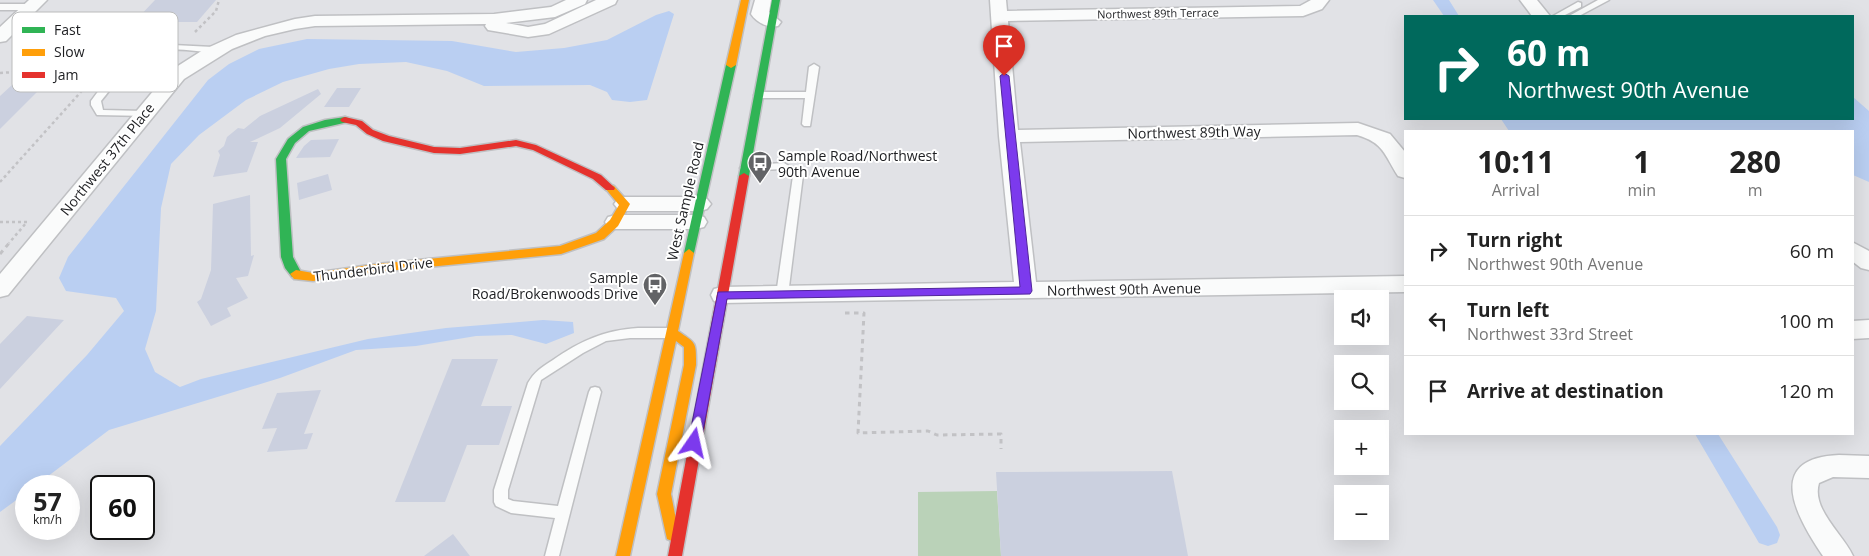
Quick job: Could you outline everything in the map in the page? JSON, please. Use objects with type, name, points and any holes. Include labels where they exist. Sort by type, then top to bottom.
[{"type":"main road","name":"West Sample Road","points":[[623,556],[745,0]]},
{"type":"main road","points":[[675,555],[715,291],[745,168],[776,0]]},
{"type":"main road","name":"Thunderbird Drive","points":[[345,120],[359,123],[370,132],[386,139],[434,150],[460,150],[516,143],[536,148],[597,177],[614,191],[621,213],[604,234],[587,243],[561,250],[377,268],[313,277],[298,276],[291,268],[287,257],[281,159],[284,150],[306,128],[327,122],[345,120]]},
{"type":"main road","points":[[717,128],[724,152]]},
{"type":"main road","points":[[672,332],[690,345],[690,365],[664,494],[675,555]]},
{"type":"street","name":"Northwest 37th Place","points":[[178,74],[212,50],[256,32],[286,25],[315,21],[464,19],[553,2],[577,5],[609,0]]},
{"type":"street","points":[[763,0],[760,14],[772,22]]},
{"type":"street","points":[[1528,0],[1540,15]]},
{"type":"street","points":[[26,12],[36,3]]},
{"type":"street","name":"Northwest 89th Terrace","points":[[999,8],[1303,11],[1319,3]]},
{"type":"street","name":"Northwest 37th Place","points":[[464,19],[510,30],[539,32],[561,25],[577,5]]},
{"type":"street","points":[[999,8],[1026,291]]},
{"type":"street","points":[[2,33],[12,24]]},
{"type":"street","name":"Northwest 37th Place","points":[[0,289],[163,92]]},
{"type":"street","name":"Northwest 89th Way","points":[[1010,136],[1358,129],[1378,134],[1392,144],[1404,169]]},
{"type":"street","points":[[621,213],[698,213]]},
{"type":"street","points":[[1854,251],[1869,262]]},
{"type":"street","name":"Northwest 90th Avenue","points":[[715,291],[782,294],[1404,284]]},
{"type":"street","points":[[1854,330],[1869,329]]},
{"type":"street","points":[[1839,556],[1809,511],[1803,494],[1806,481],[1812,473],[1823,468],[1869,467]]},
{"type":"lane","points":[[1559,15],[1589,0]]},
{"type":"lane","points":[[1575,15],[1605,0]]},
{"type":"lane","points":[[0,7],[36,3]]},
{"type":"lane","points":[[178,48],[212,50]]},
{"type":"lane","points":[[807,124],[814,67]]},
{"type":"lane","points":[[104,92],[96,101],[100,113],[144,114]]},
{"type":"lane","points":[[759,96],[810,95]]},
{"type":"lane","points":[[745,168],[784,166],[798,175],[782,294]]},
{"type":"lane","points":[[563,513],[511,507],[501,502],[501,490],[534,383],[538,377],[590,343],[605,337],[627,333],[672,332]]},
{"type":"lane","points":[[552,556],[595,392]]},
{"type":"path","points":[[196,32],[216,11],[219,0]]},
{"type":"path","points":[[0,182],[81,92]]},
{"type":"path","points":[[0,222],[27,222],[0,254]]},
{"type":"path","points":[[846,313],[864,313],[858,433],[1001,434],[1001,449]]},
{"type":"green space","points":[[997,491],[1001,556],[918,556],[918,492]]},
{"type":"water","points":[[669,11],[674,14],[647,100],[630,102],[612,100],[607,92],[590,85],[484,86],[447,71],[406,62],[359,64],[329,69],[283,82],[246,100],[199,135],[171,164],[161,208],[156,311],[145,349],[155,372],[180,387],[201,379],[368,339],[446,328],[543,320],[573,322],[574,333],[546,344],[512,335],[476,336],[416,346],[356,350],[280,378],[109,430],[50,475],[15,475],[15,501],[0,512],[0,446],[87,355],[124,311],[116,298],[66,291],[59,278],[68,257],[208,80],[229,64],[259,49],[307,39],[452,41],[516,52],[564,48],[607,40],[656,15]]},
{"type":"water","points":[[1854,98],[1869,111],[1869,182],[1854,175],[1854,130],[1508,130],[1502,120],[1854,120]]},
{"type":"building","points":[[155,0],[216,0],[197,22],[178,22],[178,12],[144,12]]},
{"type":"building","points":[[12,85],[12,92],[37,92],[0,129],[0,96]]},
{"type":"building","points":[[337,88],[361,88],[349,107],[324,107]]},
{"type":"building","points":[[318,89],[321,94],[280,128],[250,142],[258,142],[247,172],[213,177],[220,155],[218,151],[224,146],[227,137],[238,128],[244,129],[260,116]]},
{"type":"building","points":[[339,139],[330,157],[296,158],[304,146],[311,140]]},
{"type":"building","points":[[328,174],[332,190],[299,200],[297,183]]},
{"type":"building","points":[[250,195],[251,256],[254,255],[248,276],[236,278],[248,298],[227,308],[231,316],[211,326],[197,302],[201,299],[211,270],[213,204]]},
{"type":"building","points":[[27,316],[64,320],[0,389],[0,344]]},
{"type":"building","points":[[452,359],[498,359],[481,406],[512,406],[499,445],[467,445],[445,502],[395,502]]},
{"type":"building","points":[[321,390],[304,434],[313,433],[307,449],[267,452],[277,428],[262,429],[277,393]]},
{"type":"building","points":[[1172,471],[1188,556],[1001,556],[996,472]]},
{"type":"building","points":[[453,534],[470,556],[424,556]]},
{"type":"waterway","points":[[1441,0],[1450,15]]},
{"type":"waterway","points":[[1707,435],[1768,535]]},
{"type":"traffic: fast","points":[[744,176],[776,0]]},
{"type":"traffic: fast","points":[[689,253],[731,65]]},
{"type":"traffic: fast","points":[[296,274],[291,268],[287,257],[281,159],[291,141],[306,129],[325,123],[345,120]]},
{"type":"traffic: slow","points":[[731,65],[745,0]]},
{"type":"traffic: slow","points":[[296,274],[298,276],[313,277],[377,268],[561,250],[600,236],[614,223],[625,204],[610,188]]},
{"type":"traffic: slow","points":[[623,556],[689,253]]},
{"type":"traffic: slow","points":[[672,333],[690,345],[690,365],[664,494],[672,535]]},
{"type":"traffic: jam","points":[[345,120],[359,123],[370,132],[386,139],[434,150],[460,151],[516,143],[536,148],[597,177],[610,188]]},
{"type":"traffic: jam","points":[[675,556],[744,176]]},
{"type":"place","name":"Sample Road/Northwest 90th Avenue","points":[[760,184]]},
{"type":"place","name":"Sample Road/Brokenwoods Drive","points":[[655,306]]},
{"type":"route","points":[[694,443],[722,295],[1026,291],[1004,76]]}]
